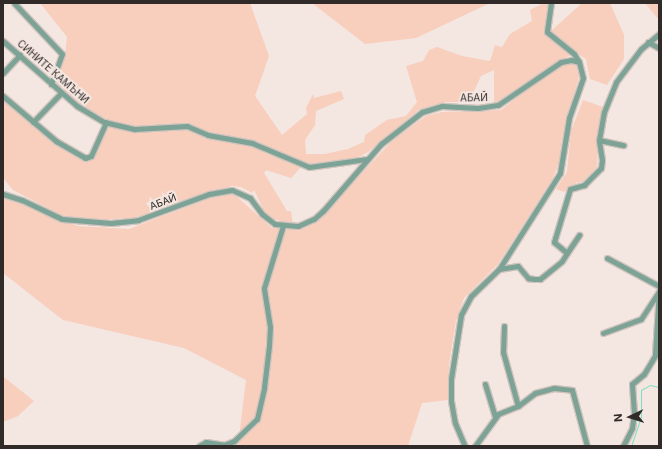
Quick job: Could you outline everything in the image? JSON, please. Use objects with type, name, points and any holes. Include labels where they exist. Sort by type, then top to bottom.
[{"type":"street","points":[[14,3],[62,54],[51,84]]},
{"type":"street","points":[[465,446],[455,423],[451,401],[451,378],[457,332],[461,315],[471,296],[499,269],[562,166],[568,125],[582,78],[579,62],[574,54],[547,32],[552,3]]},
{"type":"street","points":[[566,253],[555,245],[560,222],[572,187],[584,185],[600,168],[602,160],[599,140],[604,112],[616,82],[621,73],[648,42],[659,34]]},
{"type":"street","name":"СИНИТЕ КАМЪНИ","points":[[3,41],[61,93],[90,115],[106,122],[135,129],[187,126],[208,135],[252,143],[309,167],[368,158]]},
{"type":"street","points":[[648,42],[659,48]]},
{"type":"street","points":[[3,73],[20,55]]},
{"type":"street","name":"АБАЙ","points":[[3,194],[22,200],[62,218],[111,223],[138,220],[209,194],[232,190],[244,194],[268,220],[283,226],[298,226],[314,219],[368,158],[396,132],[422,112],[442,106],[478,108],[498,105],[558,64],[567,60],[579,62]]},
{"type":"street","points":[[33,122],[61,93]]},
{"type":"street","points":[[3,96],[56,141],[85,158],[92,156],[106,122]]},
{"type":"street","points":[[599,140],[623,145]]},
{"type":"street","points":[[199,446],[206,442],[224,445],[234,441],[257,419],[264,388],[269,346],[270,327],[264,288],[283,226]]},
{"type":"street","points":[[499,269],[518,266],[528,278],[540,278],[556,267],[579,235]]},
{"type":"street","points":[[607,258],[659,286]]},
{"type":"street","points":[[603,333],[641,319],[659,292]]},
{"type":"street","points":[[654,354],[659,292]]},
{"type":"street","points":[[504,326],[503,352],[518,406]]},
{"type":"street","points":[[623,446],[632,428],[634,413],[635,404],[630,387],[644,374],[654,354],[659,349]]},
{"type":"street","points":[[485,384],[495,416]]},
{"type":"street","points":[[475,446],[495,416],[518,406],[538,391],[554,388],[572,390],[587,446]]},
{"type":"shaded area","points":[[40,3],[250,3],[269,56],[255,96],[282,135],[307,114],[306,108],[313,94],[314,98],[341,91],[344,99],[316,111],[315,125],[305,140],[306,154],[325,154],[348,149],[364,142],[365,135],[387,120],[406,116],[417,102],[406,66],[423,61],[429,50],[437,47],[462,56],[490,61],[495,45],[502,47],[510,34],[532,21],[530,10],[544,3],[549,3],[544,33],[570,55],[500,102],[494,102],[494,70],[481,76],[469,102],[447,102],[420,109],[368,152],[355,159],[303,165],[291,178],[266,170],[264,173],[287,211],[291,211],[293,225],[271,218],[264,211],[254,190],[252,193],[241,187],[232,186],[203,194],[161,210],[149,201],[146,204],[154,212],[133,218],[92,220],[61,215],[13,190],[3,178],[3,98],[56,143],[89,158],[107,120],[83,110],[54,85],[65,56],[67,37]]},
{"type":"shaded area","points":[[312,3],[490,3],[416,38],[365,44]]},
{"type":"shaded area","points":[[582,3],[610,3],[624,35],[624,59],[607,85],[590,79],[586,59],[561,42],[551,31]]},
{"type":"shaded area","points":[[645,3],[659,3],[659,20]]},
{"type":"shaded area","points":[[568,63],[576,64],[580,73],[562,138],[559,163],[552,180],[498,264],[464,298],[456,321],[449,364],[448,400],[422,403],[408,446],[238,446],[246,380],[184,348],[63,320],[3,273],[3,197],[78,226],[129,229],[221,194],[235,195],[272,228],[305,228],[316,222],[393,140],[426,116],[442,112],[501,110],[553,70]]},
{"type":"shaded area","points":[[583,100],[603,107],[598,133],[597,167],[585,181],[576,183],[564,192],[556,189],[567,172],[571,131]]},
{"type":"shaded area","points":[[5,378],[34,401],[18,416],[3,422],[3,379]]},
{"type":"waterway","points":[[631,446],[641,417],[641,390],[650,385],[659,387]]}]
